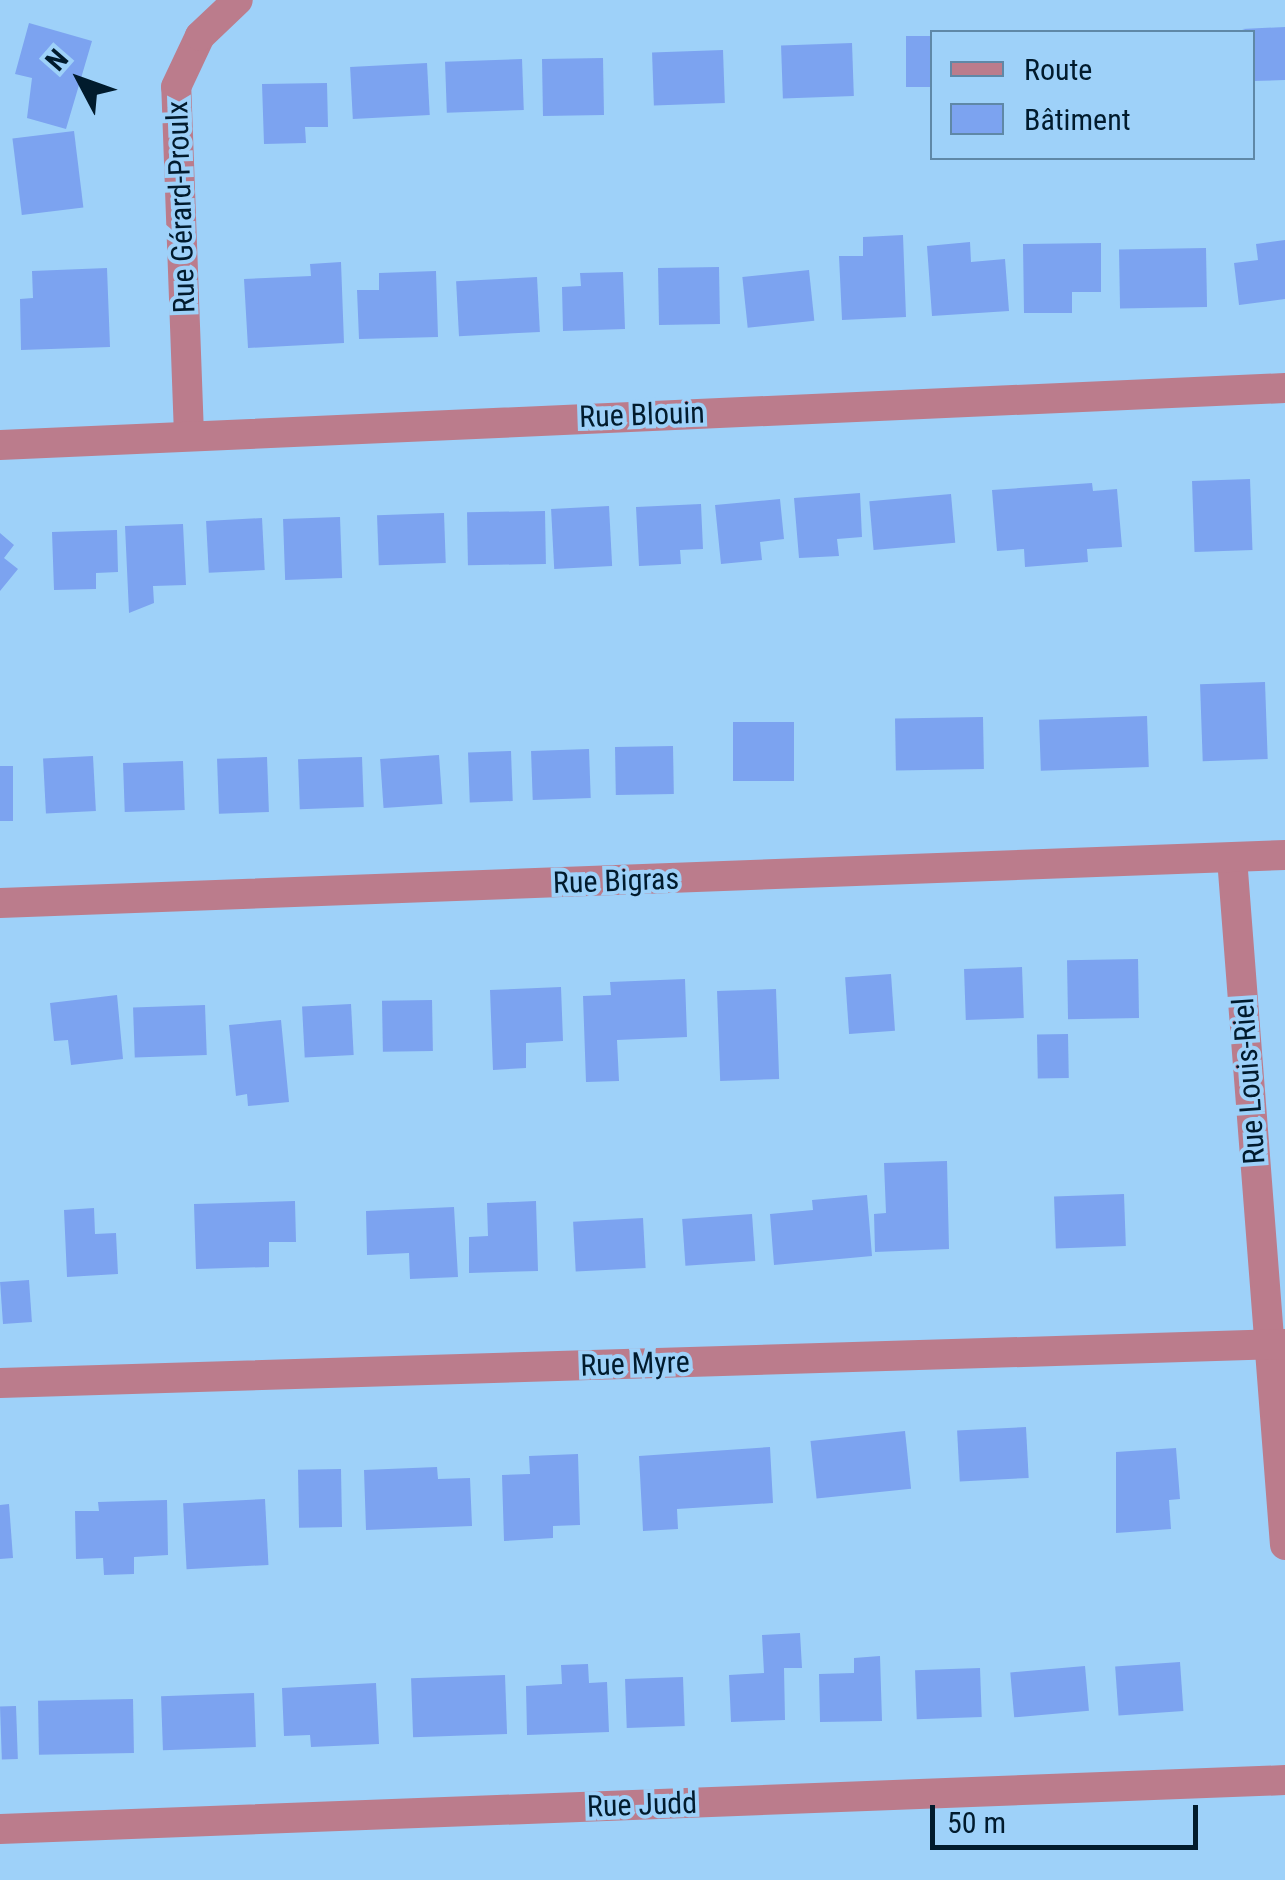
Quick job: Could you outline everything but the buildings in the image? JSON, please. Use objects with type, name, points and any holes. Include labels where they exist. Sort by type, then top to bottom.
[{"type":"street","name":"Rue Gérard-Proulx","points":[[188,435],[176,87],[200,36],[238,0]]},
{"type":"street","name":"Rue Blouin","points":[[0,446],[1285,388]]},
{"type":"street","name":"Rue Bigras","points":[[0,904],[1285,856]]},
{"type":"street","name":"Rue Louis-Riel","points":[[1232,858],[1277,1345],[1285,1544]]},
{"type":"street","name":"Rue Myre","points":[[0,1383],[1277,1345]]},
{"type":"street","name":"Rue Judd","points":[[0,1829],[1285,1780]]}]
